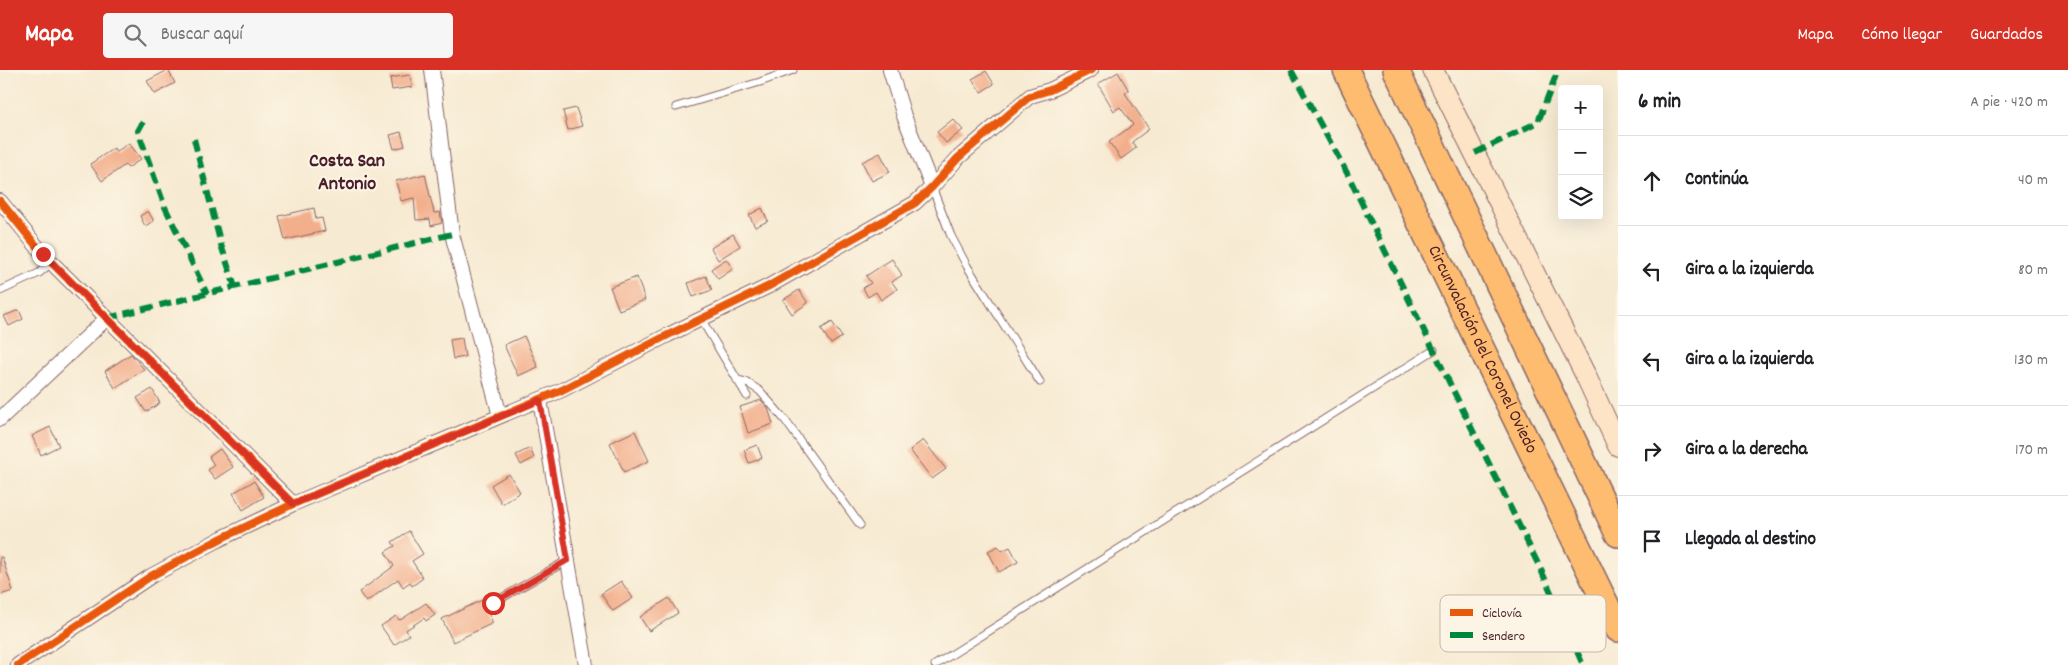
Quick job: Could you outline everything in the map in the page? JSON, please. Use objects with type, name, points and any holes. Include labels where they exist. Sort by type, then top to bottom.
[{"type":"highway","name":"Circunvalación del Coronel Oviedo","points":[[1346,70],[1601,595]]},
{"type":"highway","points":[[1396,70],[1618,534]]},
{"type":"highway","name":"Circunvalación del Coronel Oviedo","points":[[1606,604],[1618,629]]},
{"type":"street","points":[[432,70],[452,234],[500,416]]},
{"type":"street","points":[[890,70],[904,116],[932,188]]},
{"type":"street","points":[[18,665],[151,576],[222,538],[293,504],[562,390],[769,286],[915,203],[932,188],[958,158],[1030,96],[1050,90],[1091,70]]},
{"type":"street","points":[[1433,70],[1585,374],[1618,446]]},
{"type":"street","points":[[0,201],[52,262],[293,504]]},
{"type":"street","points":[[0,419],[107,318]]},
{"type":"street","points":[[540,400],[586,665]]},
{"type":"lane","points":[[676,107],[793,70]]},
{"type":"lane","points":[[932,188],[951,236],[967,266],[1040,382]]},
{"type":"lane","points":[[0,291],[39,273],[52,262]]},
{"type":"lane","points":[[701,319],[747,396]]},
{"type":"lane","points":[[935,665],[1434,350]]},
{"type":"lane","points":[[737,380],[746,382],[760,391],[785,420],[860,525]]},
{"type":"lane","points":[[493,603],[568,560]]},
{"type":"building","points":[[168,70],[175,83],[155,94],[147,81]]},
{"type":"building","points":[[986,71],[994,84],[981,92],[972,79]]},
{"type":"building","points":[[1118,72],[1129,91],[1125,93],[1149,129],[1132,142],[1136,148],[1121,159],[1109,142],[1133,125],[1120,107],[1114,111],[1098,84]]},
{"type":"building","points":[[410,75],[412,87],[392,90],[390,78]]},
{"type":"building","points":[[576,108],[582,126],[568,130],[563,111]]},
{"type":"building","points":[[953,119],[963,130],[946,143],[937,132]]},
{"type":"building","points":[[401,132],[405,146],[394,149],[390,135]]},
{"type":"building","points":[[129,143],[141,159],[128,168],[125,165],[102,181],[90,164],[114,148],[116,152]]},
{"type":"building","points":[[880,153],[890,172],[872,181],[862,162]]},
{"type":"building","points":[[425,174],[434,213],[440,212],[442,223],[431,226],[430,219],[416,220],[414,198],[401,201],[396,181]]},
{"type":"building","points":[[314,208],[316,219],[322,218],[325,231],[285,240],[279,216]]},
{"type":"building","points":[[762,208],[768,221],[755,227],[749,215]]},
{"type":"building","points":[[148,211],[154,221],[145,226],[140,216]]},
{"type":"building","points":[[733,234],[740,246],[718,260],[711,248]]},
{"type":"building","points":[[726,259],[733,269],[718,279],[711,269]]},
{"type":"building","points":[[892,259],[902,275],[892,282],[897,289],[881,300],[876,292],[868,297],[863,288],[871,283],[866,276]]},
{"type":"building","points":[[706,276],[712,290],[693,297],[688,283]]},
{"type":"building","points":[[637,277],[645,300],[619,310],[610,287]]},
{"type":"building","points":[[799,290],[808,303],[792,314],[783,300]]},
{"type":"building","points":[[19,310],[23,319],[9,326],[4,316]]},
{"type":"building","points":[[832,322],[842,337],[831,344],[821,329]]},
{"type":"building","points":[[524,336],[538,367],[518,376],[504,345]]},
{"type":"building","points":[[462,338],[465,357],[453,359],[450,340]]},
{"type":"building","points":[[131,354],[144,369],[115,388],[105,371]]},
{"type":"building","points":[[152,389],[160,403],[146,412],[137,398]]},
{"type":"building","points":[[761,400],[768,408],[773,424],[748,433],[740,407]]},
{"type":"building","points":[[50,427],[59,446],[41,455],[32,436]]},
{"type":"building","points":[[635,431],[649,461],[624,472],[610,443]]},
{"type":"building","points":[[923,440],[946,469],[932,479],[910,450]]},
{"type":"building","points":[[757,445],[762,458],[749,463],[744,450]]},
{"type":"building","points":[[530,448],[534,458],[521,465],[516,455]]},
{"type":"building","points":[[220,449],[233,467],[215,479],[208,470],[214,465],[209,457]]},
{"type":"building","points":[[509,474],[520,492],[502,504],[491,485]]},
{"type":"building","points":[[254,481],[264,497],[243,510],[233,493]]},
{"type":"building","points":[[409,531],[423,554],[412,561],[423,578],[412,586],[410,582],[403,587],[398,579],[366,602],[359,592],[394,566],[385,552],[395,546],[392,542]]},
{"type":"building","points":[[998,546],[1002,551],[1010,547],[1018,562],[999,572],[988,551]]},
{"type":"building","points":[[0,557],[2,557],[13,591],[0,595]]},
{"type":"building","points":[[621,581],[633,598],[613,611],[601,594]]},
{"type":"building","points":[[669,598],[678,613],[649,631],[640,617]]},
{"type":"building","points":[[482,600],[493,623],[453,642],[442,619]]},
{"type":"building","points":[[426,603],[435,615],[426,621],[424,618],[406,630],[409,635],[394,645],[381,626],[396,616],[399,620],[402,619]]},
{"type":"marked path","points":[[1291,70],[1347,173],[1552,595]]},
{"type":"marked path","points":[[1475,153],[1538,122],[1558,70]]},
{"type":"marked path","points":[[143,122],[138,131],[165,207],[207,294]]},
{"type":"marked path","points":[[194,139],[221,245],[235,287]]},
{"type":"marked path","points":[[107,318],[452,234]]},
{"type":"marked path","points":[[1577,652],[1583,665]]},
{"type":"cycle path","points":[[18,665],[151,576],[222,538],[293,504],[562,390],[668,335],[769,286],[915,203],[958,158],[1030,96],[1050,90],[1091,70]]},
{"type":"cycle path","points":[[0,201],[43,254],[293,504]]},
{"type":"district","name":"Costa San Antonio","points":[[347,174]]},
{"type":"route","points":[[43,254],[293,504],[540,400],[568,560],[493,603]]}]
